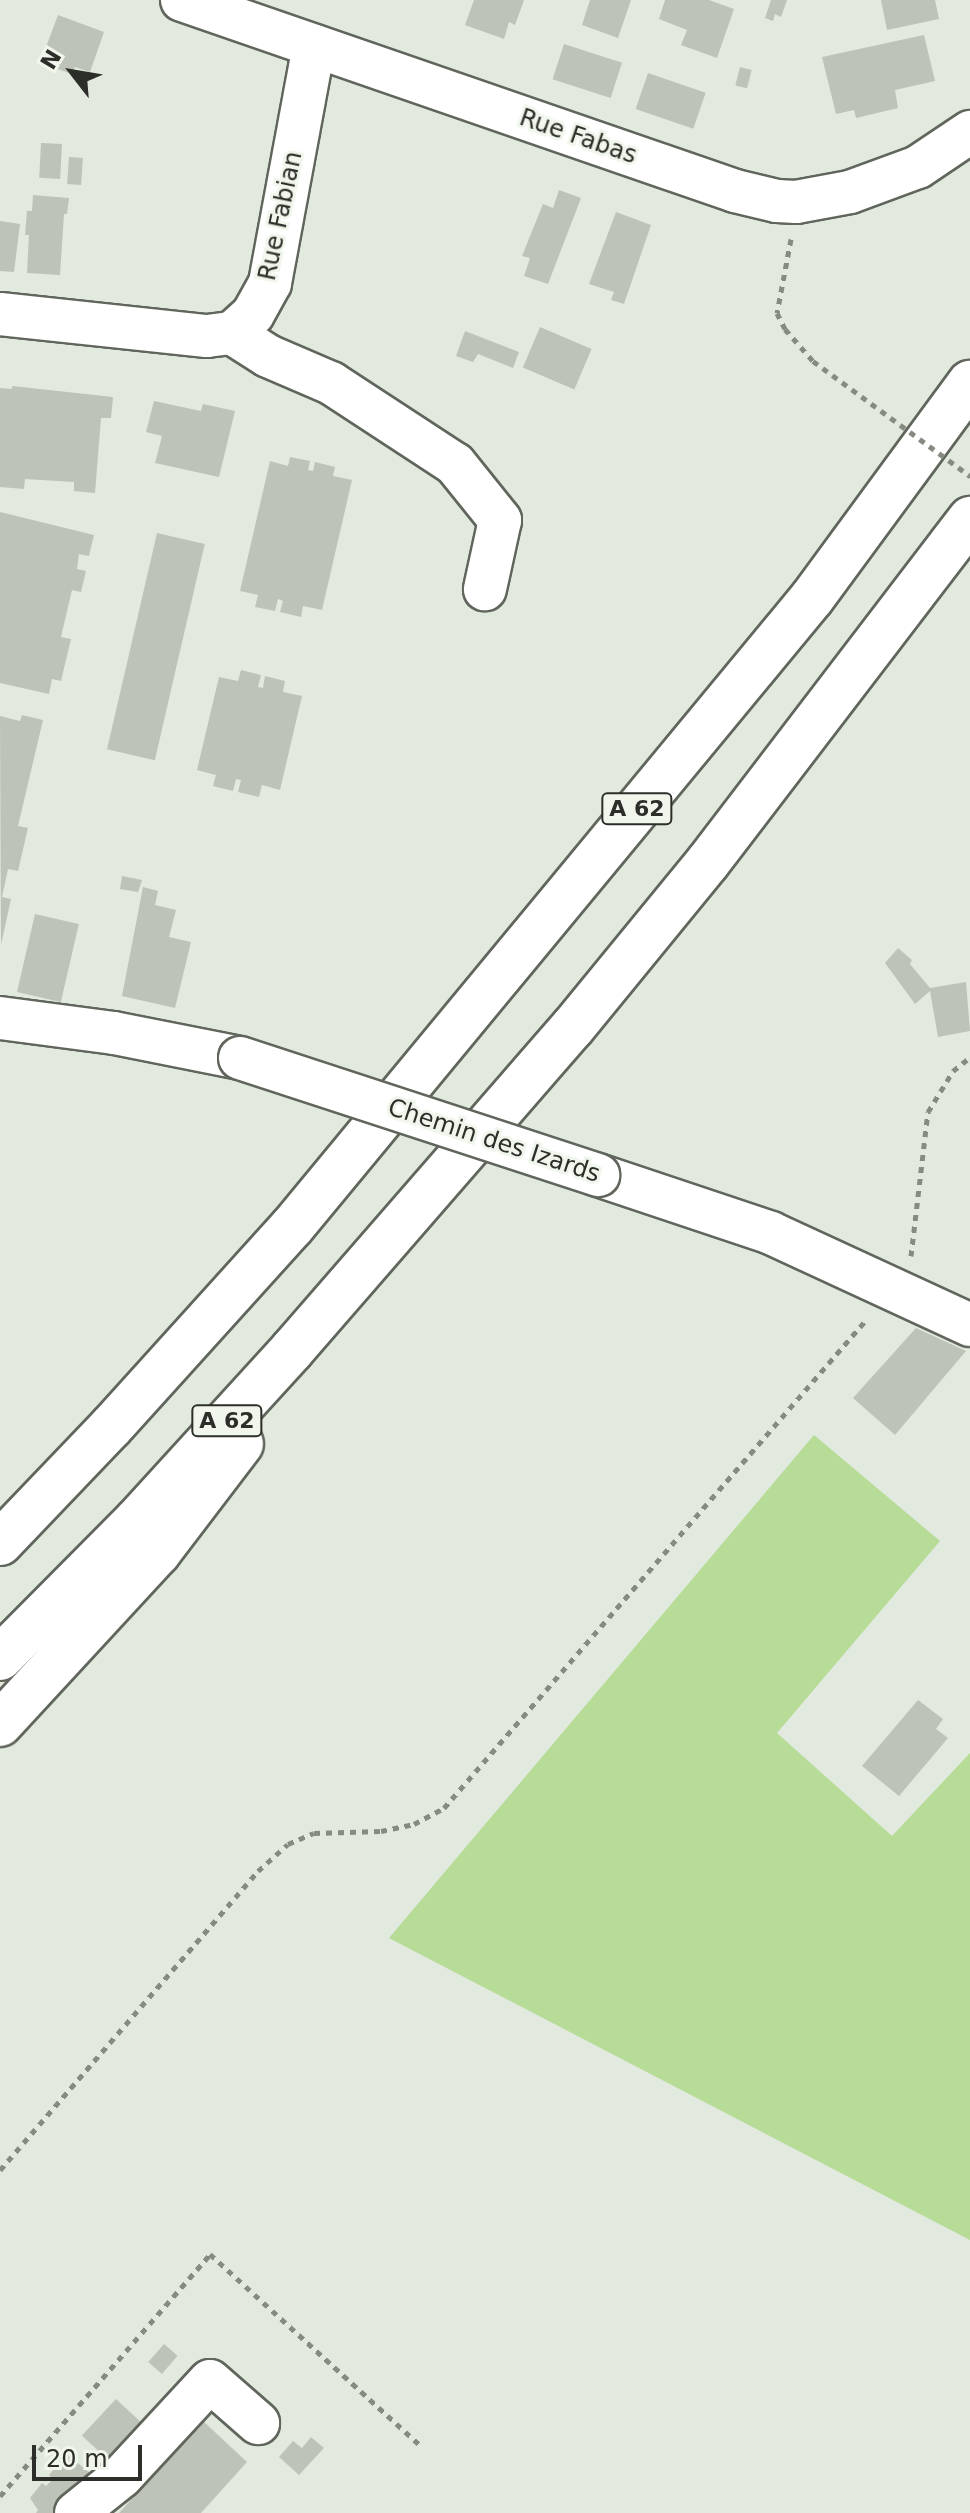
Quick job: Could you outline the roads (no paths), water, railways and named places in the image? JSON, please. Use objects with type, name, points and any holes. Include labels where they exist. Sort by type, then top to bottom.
[{"type":"highway","name":"A 62","points":[[0,1543],[111,1427],[292,1227],[812,598],[970,383]]},
{"type":"highway","name":"A 62","points":[[0,1658],[167,1487],[573,1027],[708,862],[970,519]]},
{"type":"highway","points":[[0,1724],[158,1553],[445,1175]]},
{"type":"highway","points":[[0,1502],[292,1227]]},
{"type":"street","name":"Rue Fabas","points":[[182,0],[735,191],[777,201],[796,202],[850,192],[918,167],[970,132]]},
{"type":"street","name":"Rue Fabian","points":[[232,333],[253,314],[270,283],[314,46]]},
{"type":"street","points":[[0,314],[207,336],[232,333],[268,356],[331,383],[455,464],[500,520],[485,589]]},
{"type":"street","name":"Chemin des Izards","points":[[0,1018],[114,1033],[240,1058],[771,1233],[970,1325]]},
{"type":"street","points":[[76,2513],[122,2476],[210,2381],[258,2423]]}]
